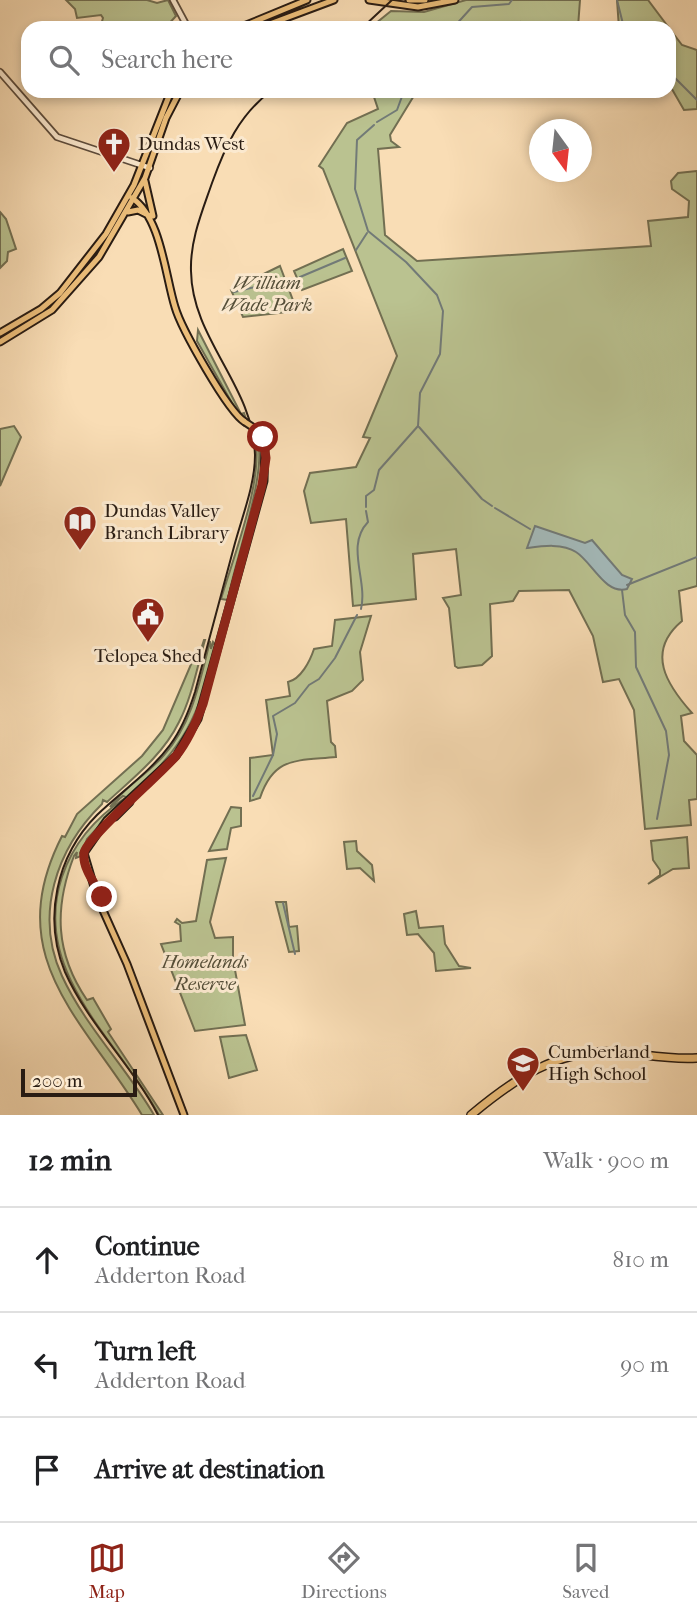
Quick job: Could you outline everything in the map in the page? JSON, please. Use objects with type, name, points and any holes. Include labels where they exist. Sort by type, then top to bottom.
[{"type":"highway","points":[[471,1115],[516,1079],[570,1056],[613,1052],[697,1058]]},
{"type":"main road","points":[[257,21],[307,0]]},
{"type":"main road","points":[[278,21],[334,0]]},
{"type":"main road","points":[[369,0],[418,7],[455,0]]},
{"type":"main road","points":[[409,0],[425,0]]},
{"type":"main road","points":[[0,342],[58,304],[99,257],[128,212],[136,180],[168,98]]},
{"type":"main road","points":[[0,333],[41,309],[60,293],[106,234],[145,178],[166,118],[176,98]]},
{"type":"main road","points":[[145,178],[157,239]]},
{"type":"main road","points":[[132,198],[150,216],[177,314],[231,409],[257,430],[265,444],[264,481],[203,704],[183,746],[142,790],[121,806],[101,828],[84,853],[184,1115]]},
{"type":"main road","points":[[128,212],[138,210],[150,216]]},
{"type":"street","points":[[173,0],[184,21]]},
{"type":"street","points":[[0,72],[21,96]]},
{"type":"street","points":[[23,98],[55,135],[149,168]]},
{"type":"street","points":[[125,160],[135,169],[136,180]]},
{"type":"green space","points":[[66,0],[147,0],[157,3],[168,0],[176,16],[171,21],[102,21],[101,15],[77,18],[75,9]]},
{"type":"green space","points":[[466,0],[580,0],[578,21],[379,21],[391,11],[424,12]]},
{"type":"green space","points":[[617,0],[648,0],[664,21],[618,21]]},
{"type":"green space","points":[[676,37],[682,45],[697,50],[697,109],[684,110],[676,96]]},
{"type":"green space","points":[[374,98],[413,98],[390,135],[391,141],[399,147],[378,149],[385,235],[417,261],[651,246],[648,221],[688,217],[689,201],[672,189],[671,181],[678,173],[697,171],[697,586],[679,591],[682,621],[664,645],[662,656],[668,680],[692,713],[681,716],[684,741],[697,755],[697,799],[689,800],[691,825],[645,829],[634,710],[619,679],[603,682],[593,636],[569,590],[519,591],[513,601],[490,604],[492,656],[482,665],[458,668],[455,666],[449,608],[443,598],[461,595],[456,549],[413,554],[416,599],[353,606],[346,519],[311,523],[304,491],[310,473],[356,467],[370,438],[363,437],[397,356],[323,169],[319,166],[347,123],[378,109]]},
{"type":"green space","points":[[0,212],[6,219],[16,249],[8,252],[7,261],[0,268]]},
{"type":"green space","points":[[343,249],[352,271],[302,290],[294,271]]},
{"type":"green space","name":"William Wade Park","points":[[280,266],[297,311],[243,317],[231,290]]},
{"type":"green space","points":[[198,330],[246,419],[237,412],[197,341]]},
{"type":"green space","points":[[14,426],[21,437],[0,486],[0,429]]},
{"type":"green space","points":[[254,433],[259,446],[256,488],[228,600],[221,599],[252,492],[257,450]]},
{"type":"green space","points":[[371,616],[360,652],[363,680],[352,691],[327,701],[331,742],[335,746],[336,757],[289,763],[272,774],[260,798],[250,801],[250,758],[273,755],[266,700],[290,696],[288,682],[301,673],[314,649],[332,646],[335,620]]},
{"type":"green space","points":[[204,640],[194,682],[179,722],[165,745],[107,802],[103,800],[72,841],[54,884],[50,907],[54,953],[62,976],[82,1012],[154,1115],[142,1115],[74,1016],[57,985],[45,952],[40,917],[45,879],[62,836],[65,837],[77,814],[142,756],[163,730],[192,662],[197,662]]},
{"type":"green space","points":[[210,641],[211,649],[213,642],[216,646],[202,694],[187,730],[148,779],[128,798],[123,796],[110,807],[158,762],[182,730],[194,701]]},
{"type":"green space","points":[[125,798],[87,839],[81,856],[76,858],[77,852],[74,856],[63,894],[61,930],[76,982],[87,1000],[93,998],[111,1029],[108,1032],[163,1115],[159,1115],[80,999],[61,954],[56,927],[56,901],[72,854],[86,833],[104,814]]},
{"type":"green space","points":[[231,807],[241,808],[241,826],[231,828],[227,849],[209,851]]},
{"type":"green space","points":[[687,837],[689,868],[673,869],[648,884],[660,875],[660,870],[653,860],[651,841]]},
{"type":"green space","points":[[356,841],[357,851],[372,865],[374,881],[360,868],[347,869],[344,842]]},
{"type":"green space","name":"Homelands Reserve","points":[[226,858],[210,922],[215,938],[233,937],[233,959],[245,1025],[195,1031],[161,944],[181,941],[180,925],[175,922],[177,919],[182,923],[196,921],[207,860]]},
{"type":"green space","points":[[276,902],[286,902],[289,927],[297,926],[299,951],[289,952]]},
{"type":"green space","points":[[416,911],[419,928],[443,926],[445,944],[459,966],[471,968],[436,971],[434,953],[418,934],[407,935],[404,914]]},
{"type":"green space","points":[[246,1035],[257,1070],[229,1078],[220,1037]]},
{"type":"shaded area","points":[[535,526],[585,543],[592,540],[622,575],[632,579],[627,589],[619,590],[605,583],[582,557],[571,549],[552,546],[527,548]]},
{"type":"waterway","points":[[459,21],[472,7],[509,4],[512,0]]},
{"type":"waterway","points":[[617,0],[622,21]]},
{"type":"waterway","points":[[676,79],[697,100]]},
{"type":"waterway","points":[[377,122],[397,110],[401,98]]},
{"type":"waterway","points":[[366,507],[366,496],[374,490],[379,470],[418,426],[420,393],[440,354],[443,311],[437,295],[406,262],[368,231],[355,189],[357,140],[374,125]]},
{"type":"waterway","points":[[356,250],[367,233]]},
{"type":"waterway","points":[[300,277],[345,258]]},
{"type":"waterway","points":[[234,292],[284,280]]},
{"type":"waterway","points":[[419,427],[482,499],[492,506]]},
{"type":"waterway","points":[[495,508],[530,529]]},
{"type":"waterway","points":[[361,609],[358,542],[361,531],[368,522],[366,511]]},
{"type":"waterway","points":[[627,585],[697,557]]},
{"type":"waterway","points":[[622,590],[625,615],[635,632],[636,667],[666,731],[669,755],[657,819]]},
{"type":"waterway","points":[[253,796],[273,755],[277,734],[273,716],[295,703],[309,685],[319,679],[335,658],[357,615]]},
{"type":"waterway","points":[[283,903],[295,954]]},
{"type":"tram line","points":[[370,21],[392,0]]},
{"type":"tram line","points":[[158,1115],[86,1009],[65,972],[55,931],[57,889],[63,869],[83,831],[162,755],[185,720],[248,499],[255,455],[252,430],[235,385],[201,319],[194,296],[191,260],[201,215],[228,144],[250,110],[262,98]]},
{"type":"place","name":"Dundas West","points":[[114,174]]},
{"type":"place","name":"Dundas Valley Branch Library","points":[[80,552]]},
{"type":"place","name":"Telopea Shed","points":[[148,644]]},
{"type":"place","name":"Cumberland High School","points":[[523,1093]]},
{"type":"route","points":[[102,897],[85,862],[85,849],[101,828],[137,797],[176,756],[198,719],[262,485],[266,458],[263,437]]}]
